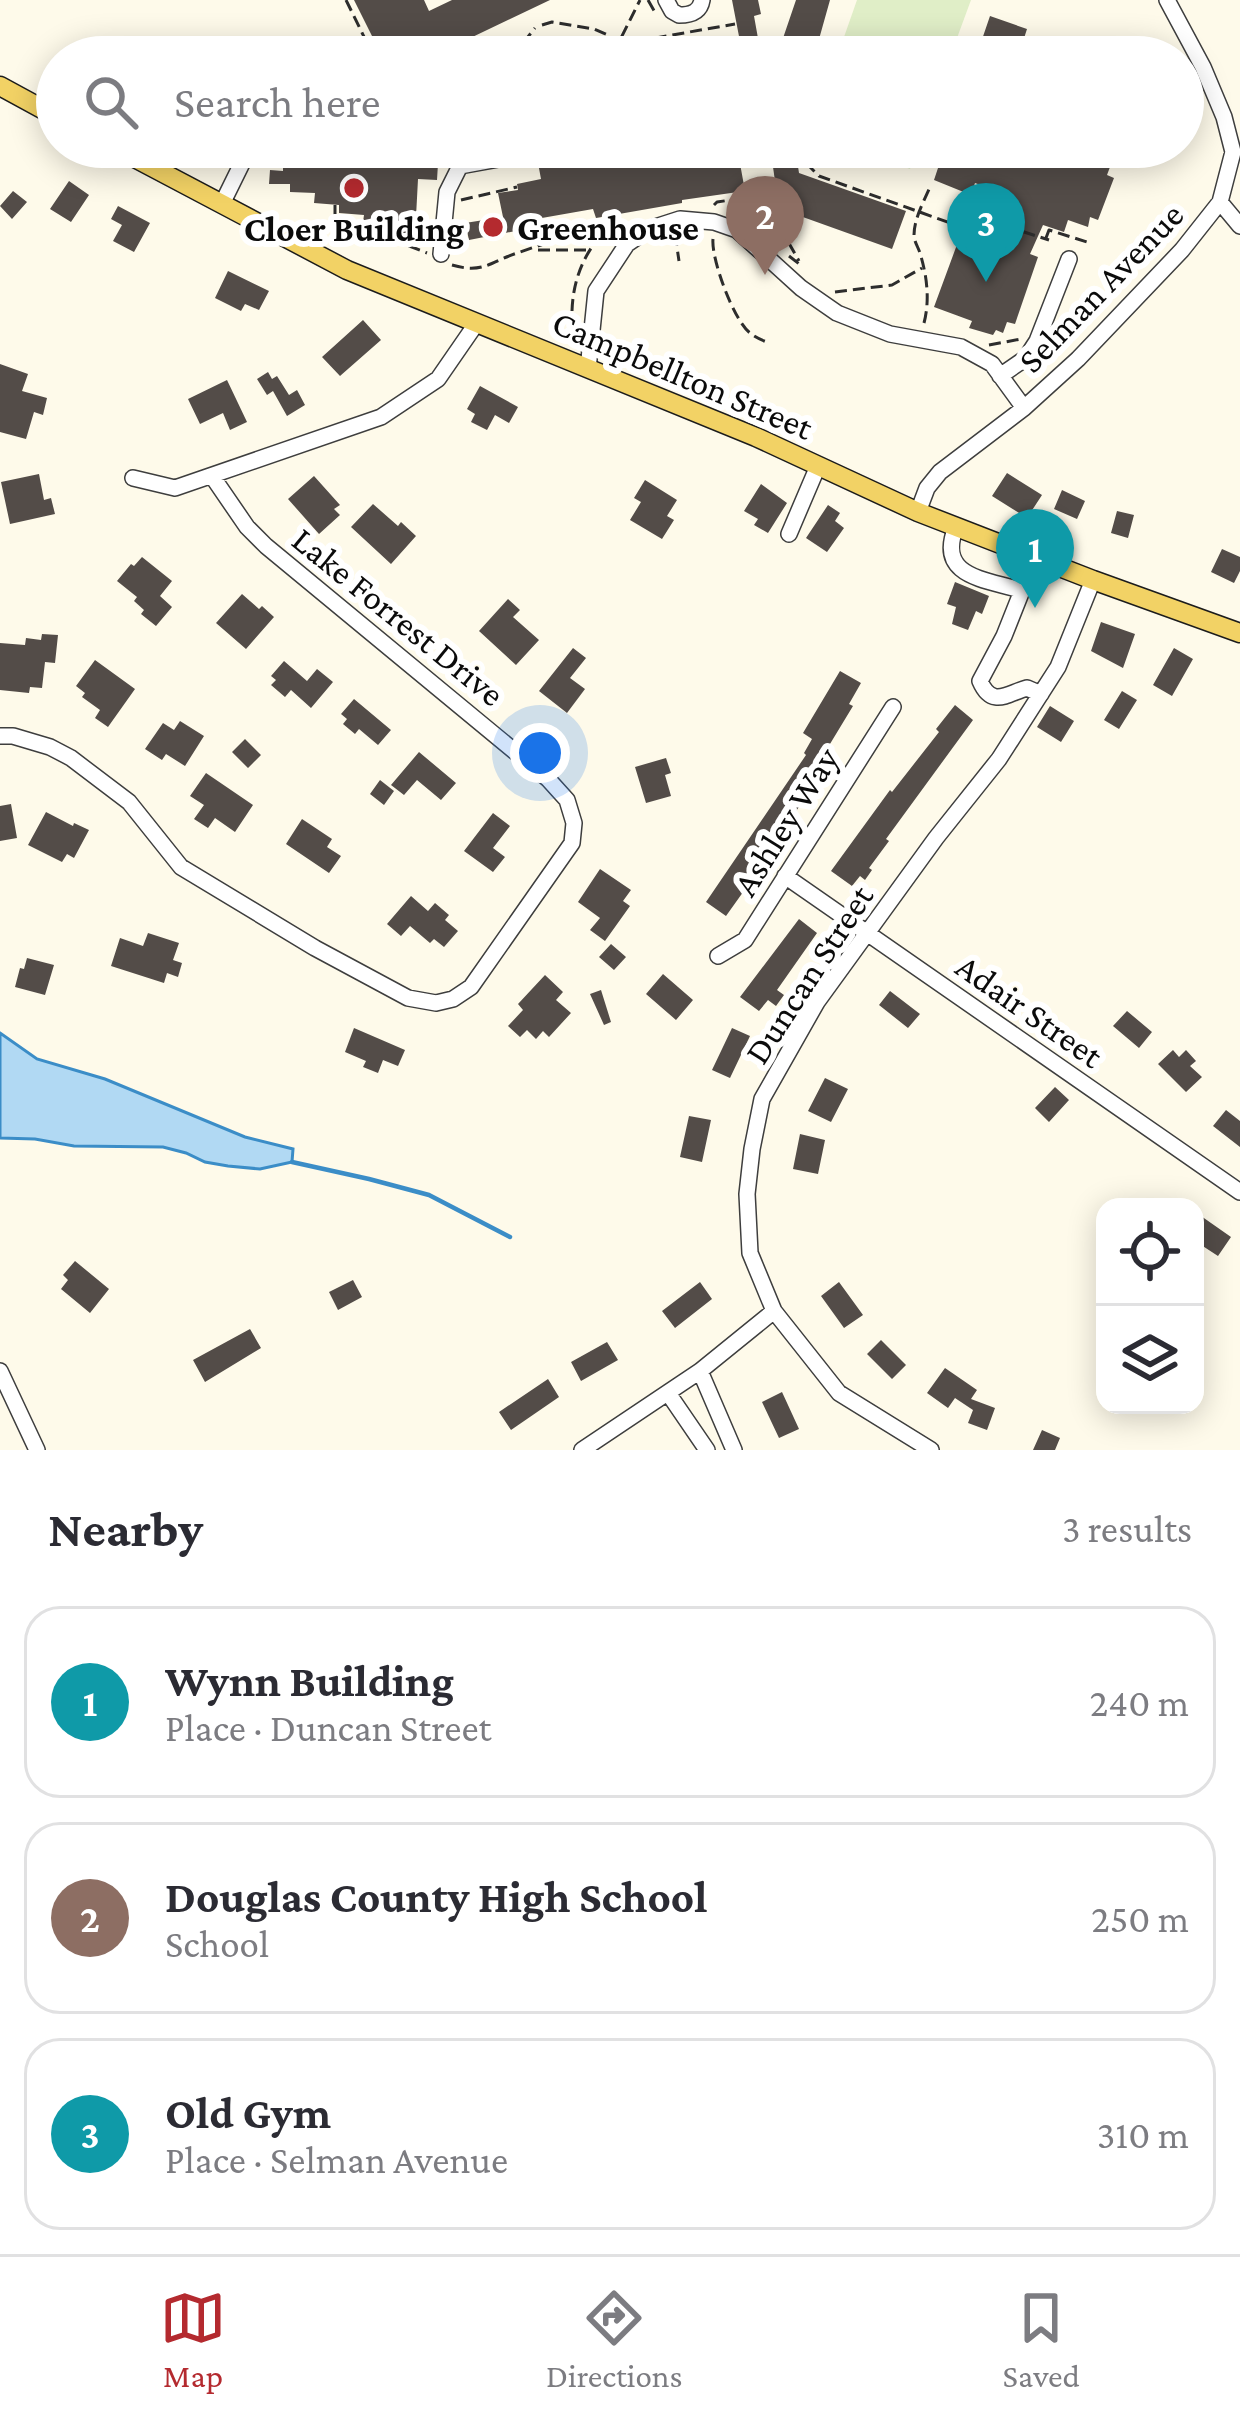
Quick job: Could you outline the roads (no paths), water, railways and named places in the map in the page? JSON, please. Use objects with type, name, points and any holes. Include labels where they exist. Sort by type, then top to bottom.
[{"type":"main road","points":[[0,86],[36,106]]},
{"type":"main road","name":"Campbellton Street","points":[[154,168],[347,270],[756,437],[918,512],[1240,633]]},
{"type":"street","points":[[666,0],[679,15],[695,12],[702,0]]},
{"type":"street","name":"Selman Avenue","points":[[1167,0],[1186,36]]},
{"type":"street","name":"Selman Avenue","points":[[918,512],[927,488],[940,472],[1024,408],[1078,359],[1182,250],[1220,202],[1233,152],[1204,69]]},
{"type":"street","points":[[222,204],[240,168]]},
{"type":"street","points":[[442,256],[447,192],[459,168]]},
{"type":"street","points":[[1220,202],[1240,226]]},
{"type":"street","points":[[588,369],[596,291],[627,244],[649,229],[712,215],[737,230],[801,288],[837,313],[890,334],[961,347],[992,364],[1024,408]]},
{"type":"street","points":[[1000,376],[1026,358],[1037,341],[1069,259]]},
{"type":"street","points":[[134,478],[175,488],[381,417],[438,379],[476,324]]},
{"type":"street","points":[[789,534],[818,466]]},
{"type":"street","name":"Lake Forrest Drive","points":[[0,736],[50,747],[71,758],[129,802],[181,867],[408,998],[436,1003],[471,987],[572,843],[574,823],[567,800],[519,753],[266,546],[212,476]]},
{"type":"street","points":[[956,527],[950,541],[957,566],[973,578],[1023,591]]},
{"type":"street","points":[[1035,558],[980,681],[992,696],[1008,698],[1027,688],[1041,694]]},
{"type":"street","name":"Duncan Street","points":[[931,1450],[838,1393],[774,1311],[750,1253],[747,1194],[752,1149],[762,1100],[817,1002],[999,759],[1058,668],[1093,580]]},
{"type":"street","name":"Ashley Way","points":[[718,956],[745,940],[893,707]]},
{"type":"street","name":"Adair Street","points":[[785,877],[1240,1192]]},
{"type":"street","points":[[582,1450],[700,1371],[774,1311]]},
{"type":"street","points":[[0,1371],[38,1450]]},
{"type":"street","points":[[700,1371],[734,1450]]},
{"type":"street","points":[[668,1393],[707,1450]]},
{"type":"water","points":[[0,1033],[37,1059],[105,1079],[245,1137],[293,1149],[292,1162],[260,1169],[205,1162],[163,1147],[74,1146],[0,1138]]},
{"type":"waterway","points":[[292,1162],[429,1195],[510,1237]]},
{"type":"place","name":"Cloer Building","points":[[354,188]]},
{"type":"place","name":"Greenhouse","points":[[493,227]]},
{"type":"place","name":"Douglas County High School","points":[[765,275]]},
{"type":"place","name":"Old Gym","points":[[986,282]]},
{"type":"place","name":"Wynn Building","points":[[1035,608]]}]
